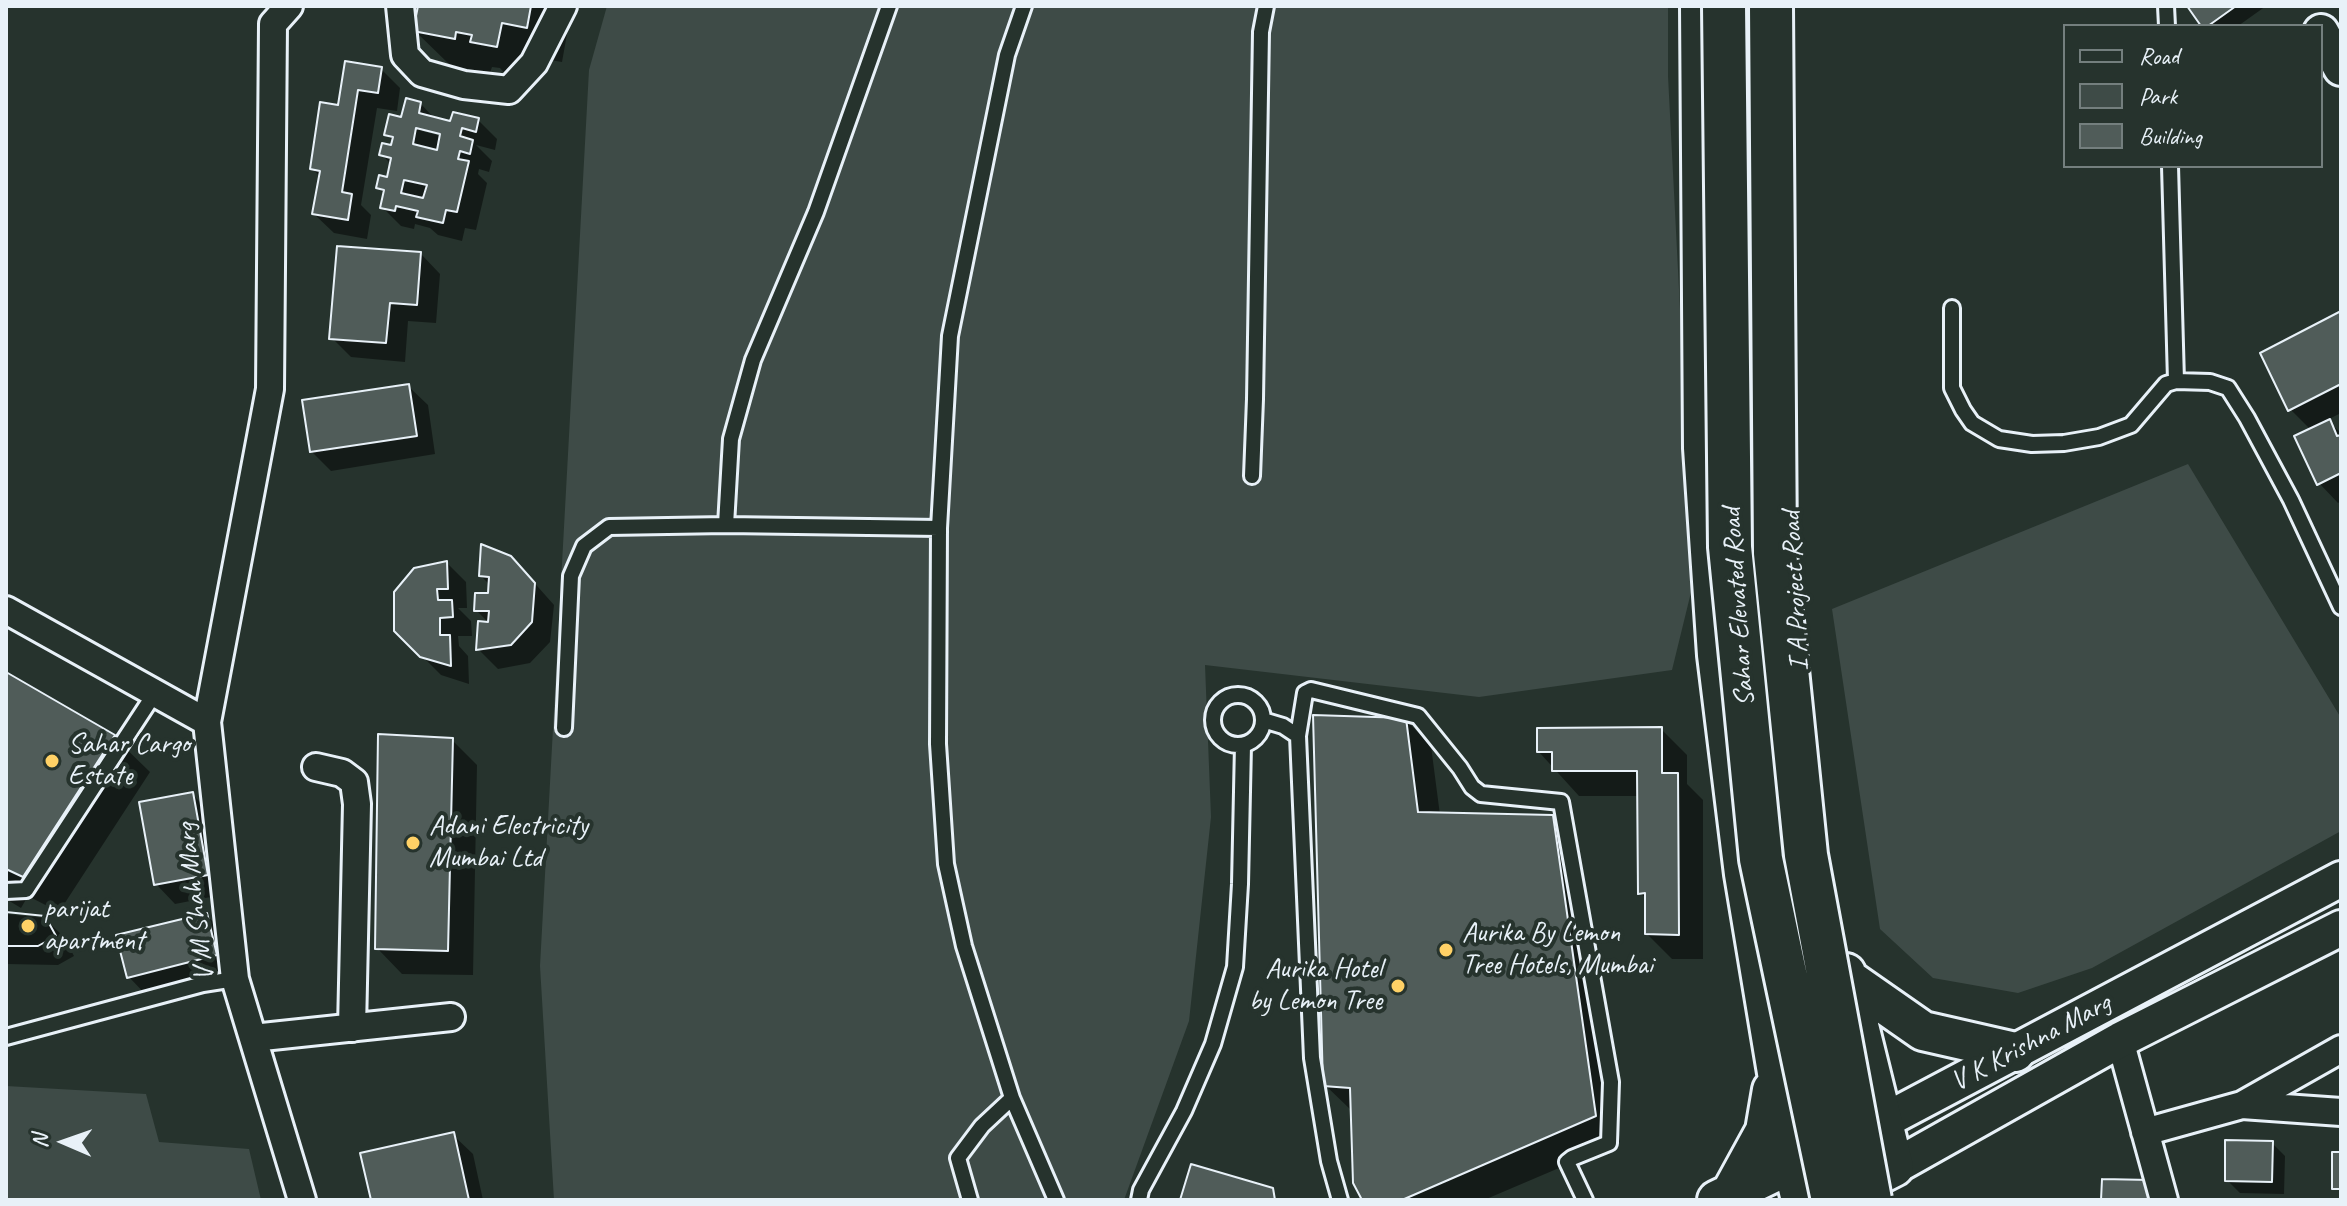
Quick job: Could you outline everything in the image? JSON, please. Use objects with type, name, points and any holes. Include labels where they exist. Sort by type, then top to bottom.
[{"type":"main road","points":[[1700,6],[1703,448],[1717,655],[1744,874],[1775,1067],[1801,1200]]},
{"type":"main road","name":"Sahar Elevated Road","points":[[1724,6],[1730,547],[1761,859],[1831,1200]]},
{"type":"main road","name":"Sahar Elevated Road","points":[[1771,6],[1775,553],[1806,855],[1882,1184]]},
{"type":"main road","name":"I A Project Road","points":[[1790,6],[1790,553],[1809,770],[1847,978],[1884,1121],[1882,1184]]},
{"type":"main road","points":[[1847,978],[1923,1031],[2015,1052]]},
{"type":"main road","points":[[1724,1196],[1765,1131],[1775,1067]]},
{"type":"main road","name":"V K Krishna Marg","points":[[1724,1196],[1884,1121]]},
{"type":"main road","name":"V K Krishna Marg","points":[[1831,1200],[1882,1184]]},
{"type":"street","name":"V M Shah Marg","points":[[289,6],[273,24],[270,389],[207,722],[235,979],[302,1200]]},
{"type":"street","points":[[400,6],[405,55],[422,73],[464,85],[509,90],[534,63],[563,6]]},
{"type":"street","points":[[2306,6],[2317,24]]},
{"type":"street","points":[[2323,36],[2341,68]]},
{"type":"street","points":[[6,610],[207,722]]},
{"type":"street","points":[[316,767],[342,773],[354,782],[357,804],[352,1028]]},
{"type":"street","name":"V K Krishna Marg","points":[[1882,1184],[2113,1022],[2341,879]]},
{"type":"street","name":"V K Krishna Marg","points":[[1884,1121],[2015,1052],[2113,1022],[2341,928]]},
{"type":"street","points":[[253,1038],[451,1017]]},
{"type":"street","points":[[2113,1022],[2164,1200]]},
{"type":"street","points":[[2145,1132],[2242,1105],[2341,1049]]},
{"type":"street","points":[[2242,1105],[2341,1112]]},
{"type":"lane","points":[[726,525],[731,439],[753,360],[816,212],[889,6]]},
{"type":"lane","points":[[1024,6],[1007,55],[950,336],[939,528],[938,744],[946,864],[964,946],[1012,1098],[1056,1200]]},
{"type":"lane","points":[[1252,476],[1261,32],[1266,6]]},
{"type":"lane","points":[[2170,168],[2176,381]]},
{"type":"lane","points":[[1952,308],[1952,388],[1972,423],[1999,439],[2032,444],[2099,437],[2131,425],[2166,384],[2176,381],[2210,382],[2228,388],[2291,500],[2341,607]]},
{"type":"lane","points":[[564,728],[571,576],[584,546],[609,527],[939,528]]},
{"type":"lane","points":[[1340,1200],[1329,1161],[1312,1058],[1298,736],[1305,693],[1311,690],[1418,716],[1472,787],[1481,794],[1561,802],[1611,1082],[1609,1143],[1567,1162],[1585,1200]]},
{"type":"lane","points":[[6,891],[26,890],[155,693]]},
{"type":"lane","points":[[1237,694],[1252,699],[1258,705],[1263,720],[1258,735],[1243,745],[1228,743],[1216,731],[1213,715],[1222,700],[1237,694]]},
{"type":"lane","points":[[1263,720],[1283,726],[1298,736]]},
{"type":"lane","points":[[1139,1200],[1141,1190],[1184,1111],[1213,1044],[1235,967],[1243,745]]},
{"type":"lane","points":[[6,1037],[203,984],[235,979]]},
{"type":"lane","points":[[970,1200],[958,1158],[982,1126],[1012,1098]]},
{"type":"green space","points":[[607,6],[1668,6],[1668,76],[1694,580],[1672,670],[1479,697],[1205,665],[1211,817],[1189,1021],[1124,1200],[554,1200],[540,966],[589,70]]},
{"type":"green space","points":[[2188,464],[2341,718],[2341,831],[2092,968],[2018,993],[1933,978],[1880,929],[1832,609]]},
{"type":"green space","points":[[6,1086],[146,1094],[159,1142],[249,1149],[261,1200],[6,1200]]},
{"type":"building","points":[[418,6],[531,6],[527,28],[502,23],[497,47],[470,42],[472,35],[456,32],[455,39],[413,31]]},
{"type":"building","points":[[2187,6],[2236,6],[2211,24],[2200,24]]},
{"type":"building","points":[[345,61],[382,67],[378,93],[358,90],[342,192],[352,194],[348,220],[312,214],[320,171],[310,169],[320,102],[338,105]]},
{"type":"building","points":[[406,98],[421,102],[419,113],[450,121],[453,112],[479,118],[476,132],[462,128],[460,136],[473,140],[470,154],[460,151],[458,159],[469,161],[457,212],[446,210],[443,223],[416,217],[418,211],[396,206],[395,211],[380,208],[384,190],[376,188],[379,175],[387,177],[391,158],[379,155],[382,143],[391,145],[393,137],[384,135],[389,114],[401,117]],"holes":[[[416,128],[440,134],[437,150],[413,144]],[[404,180],[427,185],[423,198],[401,193]]]},
{"type":"building","points":[[337,246],[421,252],[417,305],[390,303],[386,343],[329,339]]},
{"type":"building","points":[[2341,311],[2341,384],[2288,411],[2260,353]]},
{"type":"building","points":[[409,384],[417,436],[310,452],[302,400]]},
{"type":"building","points":[[2330,419],[2337,436],[2341,435],[2341,473],[2317,485],[2294,436]]},
{"type":"building","points":[[481,544],[511,556],[535,583],[532,622],[511,645],[476,650],[478,621],[488,622],[489,611],[474,611],[475,593],[488,593],[489,577],[479,576]]},
{"type":"building","points":[[447,561],[448,589],[437,589],[438,600],[452,600],[453,617],[440,618],[440,635],[450,635],[451,666],[420,657],[394,631],[394,592],[414,568]]},
{"type":"building","name":"Sahar Cargo Estate","points":[[6,672],[115,735],[23,877],[6,869]]},
{"type":"building","name":"Aurika By Lemon Tree Hotels, Mumbai","points":[[1313,715],[1406,718],[1418,812],[1553,815],[1596,1116],[1402,1200],[1362,1200],[1353,1183],[1350,1088],[1323,1086]]},
{"type":"building","points":[[1662,727],[1662,773],[1678,773],[1679,935],[1645,934],[1645,893],[1638,894],[1637,771],[1552,771],[1552,752],[1537,752],[1537,728]]},
{"type":"building","name":"Adani Electricity Mumbai Ltd","points":[[378,734],[453,738],[448,951],[375,949]]},
{"type":"building","points":[[193,792],[208,875],[154,885],[139,802]]},
{"type":"building","name":"parijat apartment","points":[[6,912],[45,916],[56,936],[38,946],[6,946]]},
{"type":"building","name":"parijat apartment","points":[[6,912],[45,916],[56,936],[38,946],[6,946]]},
{"type":"building","points":[[207,913],[217,955],[127,978],[116,935]]},
{"type":"building","points":[[454,1132],[469,1200],[371,1200],[360,1153]]},
{"type":"building","points":[[2225,1140],[2273,1141],[2272,1182],[2225,1181]]},
{"type":"building","points":[[2332,1152],[2341,1152],[2341,1189],[2332,1189]]},
{"type":"building","points":[[1191,1164],[1273,1188],[1275,1200],[1180,1200]]},
{"type":"building","points":[[2102,1179],[2150,1180],[2149,1200],[2101,1200]]},
{"type":"place","name":"Sahar Cargo Estate","points":[[52,761]]},
{"type":"place","name":"Adani Electricity Mumbai Ltd","points":[[413,843]]},
{"type":"place","name":"parijat apartment","points":[[28,926]]},
{"type":"place","name":"Aurika By Lemon Tree Hotels, Mumbai","points":[[1446,950]]},
{"type":"place","name":"Aurika Hotel by Lemon Tree","points":[[1398,986]]}]
